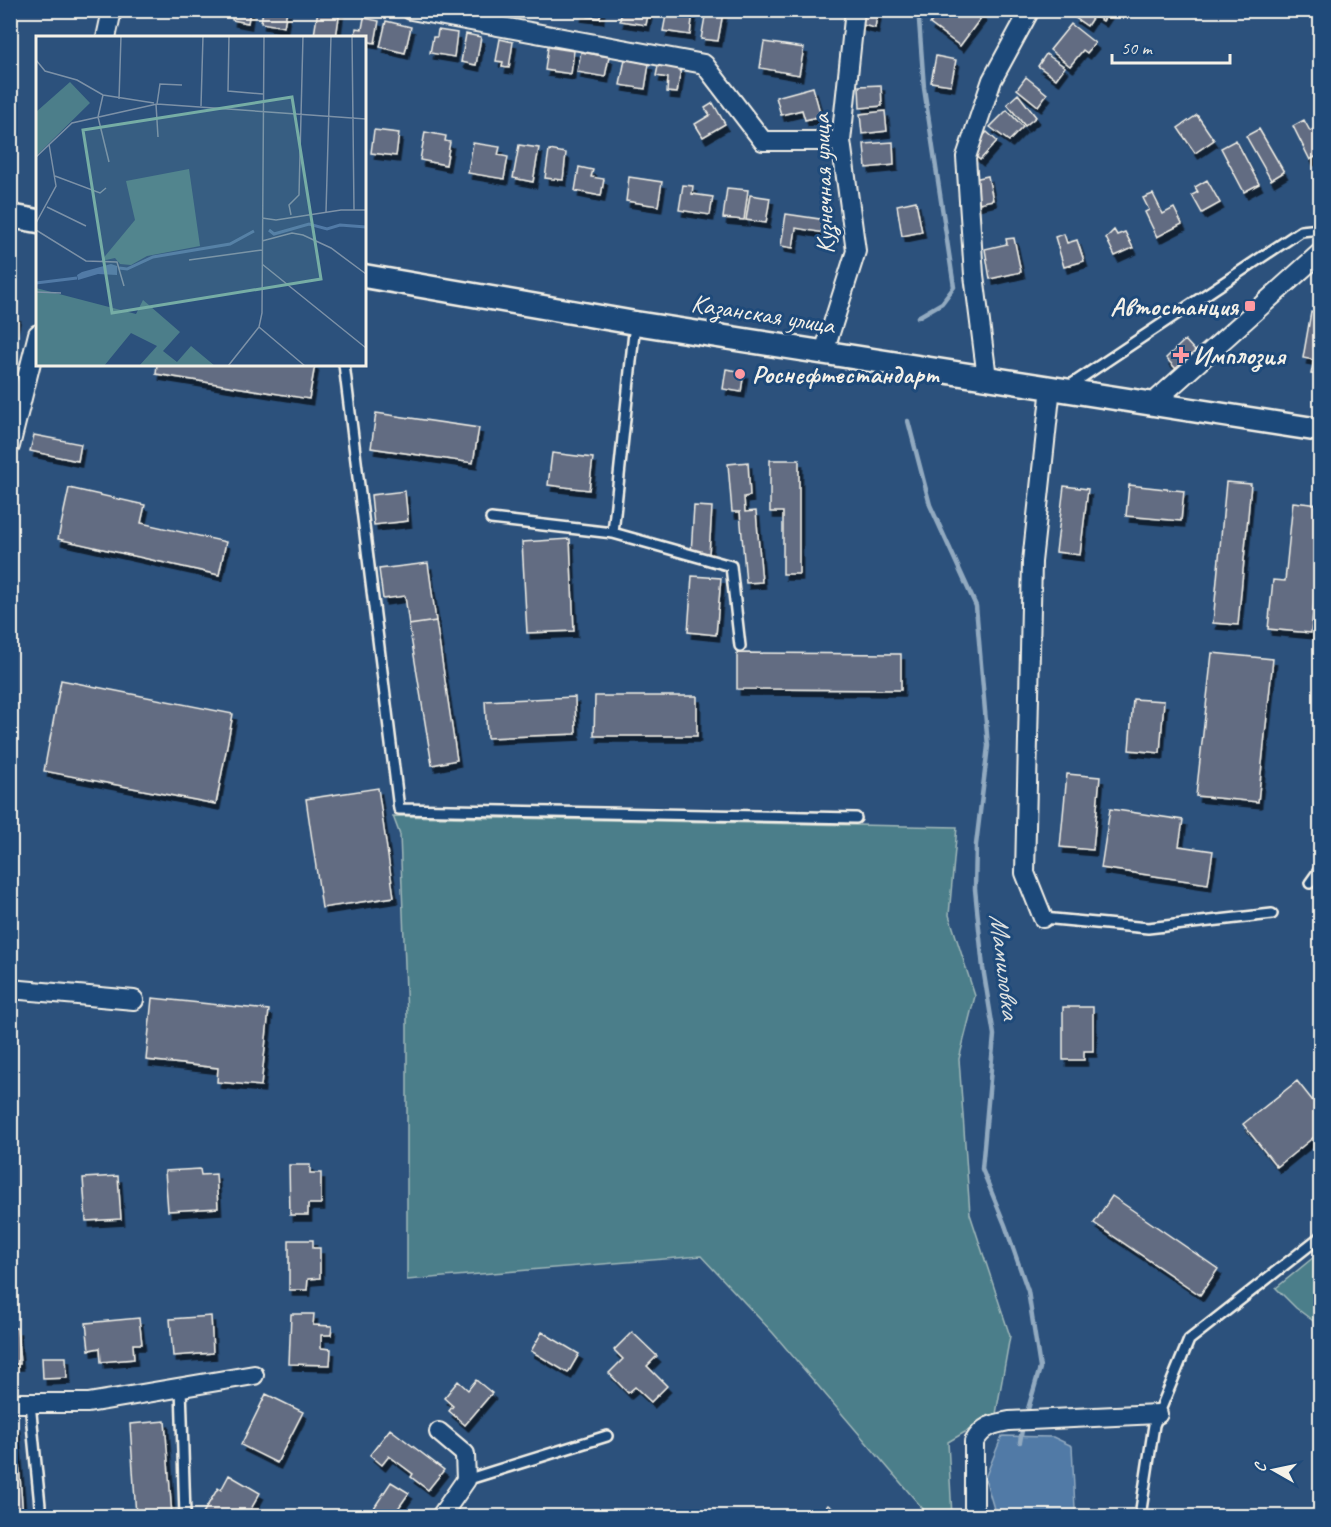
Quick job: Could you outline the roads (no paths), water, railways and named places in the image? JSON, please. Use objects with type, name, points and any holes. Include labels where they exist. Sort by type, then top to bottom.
[{"type":"street","points":[[106,36],[112,10]]},
{"type":"street","points":[[411,10],[704,64],[763,141],[841,141]]},
{"type":"street","name":"Кузнечная улица","points":[[824,352],[855,251],[841,141],[855,10]]},
{"type":"street","points":[[987,378],[974,275],[966,157],[992,80],[1030,10]]},
{"type":"street","points":[[10,216],[36,221]]},
{"type":"street","points":[[1155,402],[1320,253]]},
{"type":"street","name":"Казанская улица","points":[[366,276],[635,323],[1155,402],[1320,430]]},
{"type":"street","points":[[10,446],[36,342]]},
{"type":"street","points":[[1043,918],[1025,873],[1032,562],[1058,388]]},
{"type":"street","points":[[10,989],[134,1000]]},
{"type":"street","points":[[10,1403],[87,1403],[254,1375]]},
{"type":"street","points":[[974,1516],[974,1442],[979,1432],[990,1424],[1009,1420],[1158,1414]]},
{"type":"street","points":[[439,1432],[465,1455],[466,1480],[441,1516]]},
{"type":"lane","points":[[1058,388],[1301,231],[1320,229]]},
{"type":"lane","points":[[613,533],[635,323]]},
{"type":"lane","points":[[344,366],[399,809],[856,818]]},
{"type":"lane","points":[[491,519],[613,533],[731,566],[740,646]]},
{"type":"lane","points":[[1310,884],[1320,869]]},
{"type":"lane","points":[[1043,918],[1148,928],[1272,914]]},
{"type":"lane","points":[[1140,1516],[1154,1425],[1189,1340],[1320,1237]]},
{"type":"lane","points":[[182,1388],[185,1516]]},
{"type":"lane","points":[[30,1403],[41,1516]]},
{"type":"lane","points":[[466,1480],[607,1437]]},
{"type":"water","points":[[1002,1436],[1053,1437],[1072,1446],[1075,1509],[1072,1516],[996,1516],[985,1478]]},
{"type":"waterway","points":[[918,317],[942,303],[954,287],[924,88],[919,20],[924,10]]},
{"type":"waterway","name":"Мамиловка","points":[[908,421],[930,505],[976,606],[988,746],[976,845],[975,889],[983,968],[994,1035],[982,1169],[1028,1291],[1040,1368],[1026,1416]]},
{"type":"waterway","name":"Мамиловка","points":[[1020,1442],[1023,1424]]},
{"type":"place","name":"Автостанция","points":[[1250,306]]},
{"type":"place","name":"Имплозия","points":[[1181,355]]},
{"type":"place","name":"Роснефтестандарт","points":[[740,374]]}]
